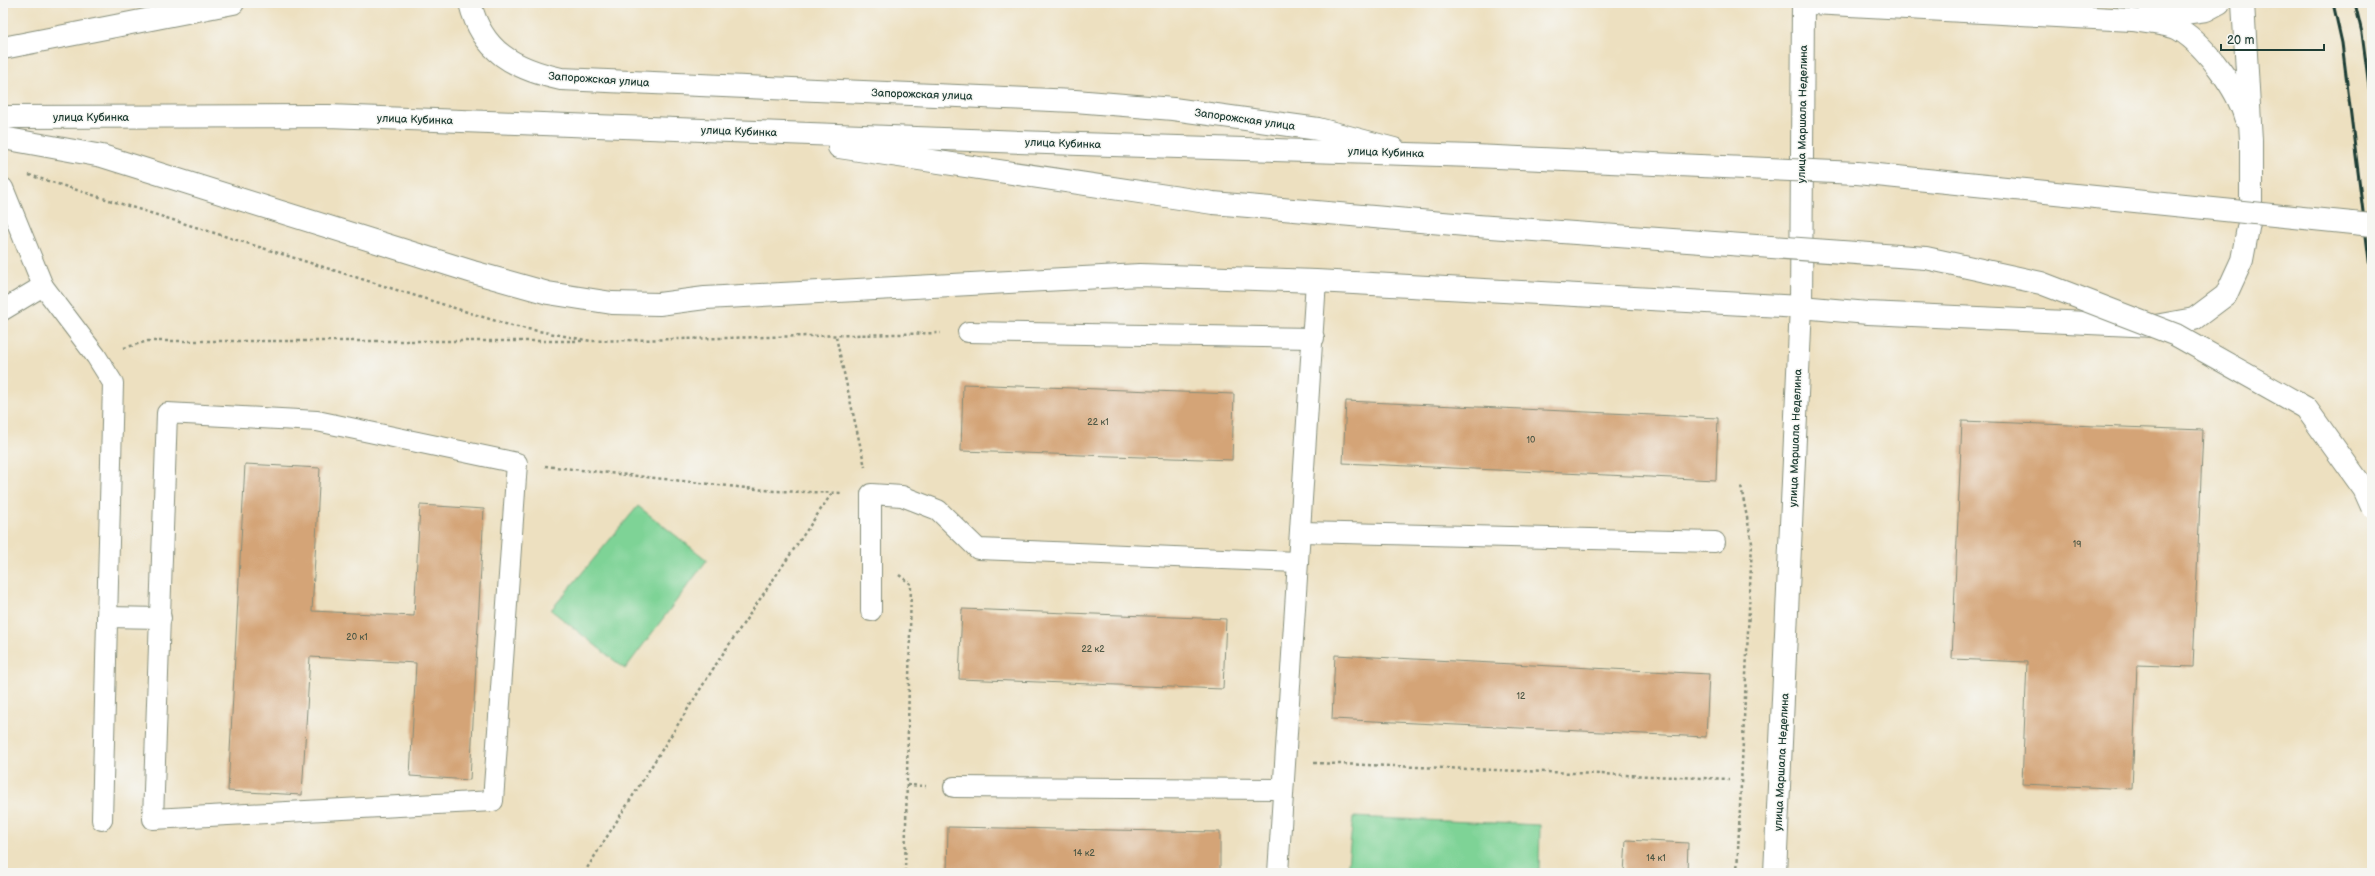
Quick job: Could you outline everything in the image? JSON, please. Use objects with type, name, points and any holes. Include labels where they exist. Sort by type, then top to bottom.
[{"type":"street","points":[[3,48],[234,3]]},
{"type":"street","name":"Запорожская улица","points":[[470,3],[474,21],[489,44],[512,62],[534,73],[561,78],[1075,100],[1166,108],[1318,129],[1406,153]]},
{"type":"street","name":"улица Маршала Неделина","points":[[1775,873],[1800,307],[1803,3]]},
{"type":"street","points":[[1812,3],[2132,20],[2179,30],[2211,58],[2241,104],[2251,140]]},
{"type":"street","points":[[2132,20],[2206,10],[2219,3]]},
{"type":"street","points":[[3,138],[102,156],[465,270],[548,293],[612,303],[659,304],[705,298],[1140,275],[1316,281],[1800,307],[1868,313],[2155,326],[2194,319],[2226,294],[2242,260],[2251,212],[2251,140],[2243,3]]},
{"type":"street","name":"улица Кубинка","points":[[3,117],[328,116],[1047,143],[1406,153],[1857,173],[2372,225]]},
{"type":"street","points":[[730,131],[1213,203],[1477,226],[1926,258],[2041,283],[2176,335],[2306,408],[2364,489],[2372,507]]},
{"type":"lane","points":[[3,188],[43,286],[96,356],[113,383],[102,820]]},
{"type":"lane","points":[[1278,873],[1314,338],[1316,281]]},
{"type":"lane","points":[[3,310],[43,286]]},
{"type":"lane","points":[[968,332],[1314,338]]},
{"type":"lane","points":[[167,413],[317,421],[517,463],[493,801],[153,819],[161,618],[167,413]]},
{"type":"lane","points":[[871,611],[871,494],[902,496],[938,510],[978,549],[1298,562]]},
{"type":"lane","points":[[1301,532],[1715,542]]},
{"type":"lane","points":[[107,617],[161,618]]},
{"type":"lane","points":[[954,787],[1283,789]]},
{"type":"path","points":[[517,463],[774,491],[871,494],[836,337]]},
{"type":"path","points":[[96,356],[148,341],[591,340]]},
{"type":"path","points":[[1737,873],[1752,543],[1741,487]]},
{"type":"path","points":[[584,873],[720,658],[832,493]]},
{"type":"path","points":[[871,552],[911,584],[905,873]]},
{"type":"path","points":[[1285,762],[1729,779]]},
{"type":"green space","points":[[638,506],[707,560],[625,669],[551,610]]},
{"type":"green space","points":[[1353,817],[1540,825],[1539,873],[1347,873]]},
{"type":"building","points":[[963,384],[1234,394],[1232,460],[961,451]]},
{"type":"building","points":[[1346,401],[1718,418],[1716,480],[1343,463]]},
{"type":"building","points":[[1962,421],[2203,430],[2193,667],[2137,665],[2132,789],[2022,784],[2027,662],[1952,659]]},
{"type":"building","points":[[245,464],[320,468],[312,611],[414,616],[420,505],[484,509],[470,780],[410,776],[416,663],[310,657],[302,795],[228,791]]},
{"type":"building","points":[[962,609],[1226,619],[1223,689],[959,679]]},
{"type":"building","points":[[1335,655],[1709,674],[1706,737],[1332,719]]},
{"type":"building","points":[[948,827],[1220,832],[1220,873],[947,873]]},
{"type":"building","points":[[1626,840],[1688,843],[1687,873],[1624,873]]},
{"type":"railway","points":[[2333,3],[2342,43],[2372,284]]},
{"type":"railway","points":[[2355,3],[2362,33],[2372,109]]}]
